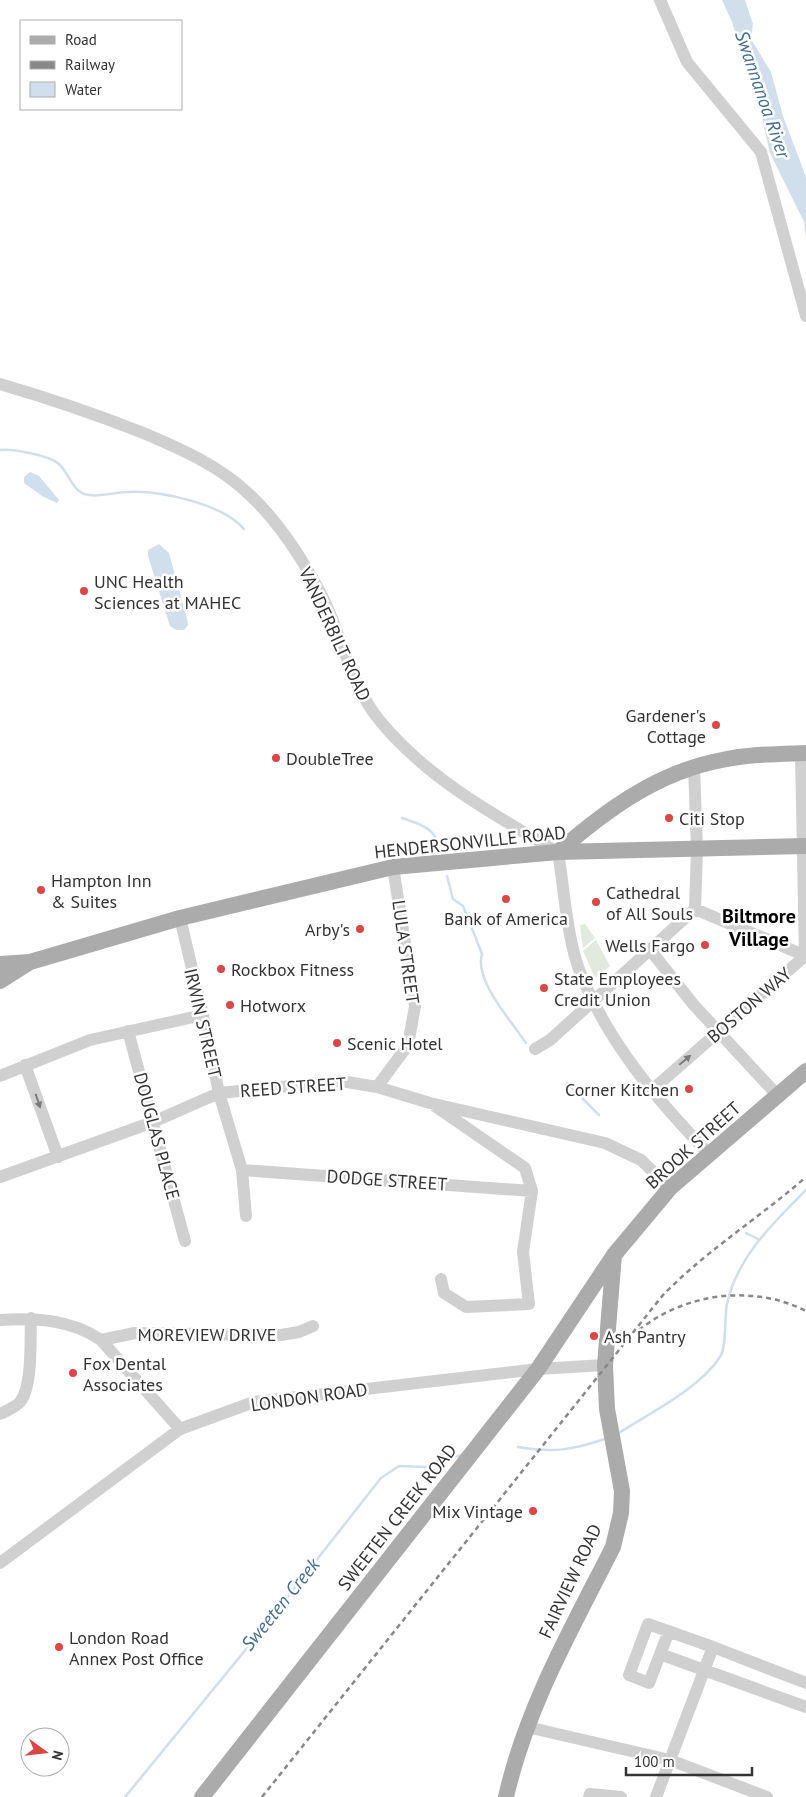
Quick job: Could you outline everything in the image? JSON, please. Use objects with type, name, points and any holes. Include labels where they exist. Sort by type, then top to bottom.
[{"type":"main road","points":[[558,852],[592,822],[621,802],[657,782],[694,767],[738,757],[803,753]]},
{"type":"main road","name":"HENDERSONVILLE ROAD","points":[[0,964],[30,962],[180,918],[393,867],[558,852],[805,846]]},
{"type":"main road","name":"HENDERSONVILLE ROAD","points":[[0,981],[30,962]]},
{"type":"main road","name":"BROOK STREET","points":[[614,1256],[670,1188],[806,1071]]},
{"type":"main road","name":"FAIRVIEW ROAD","points":[[506,1797],[527,1728],[563,1643],[613,1547],[621,1513],[622,1491],[607,1409],[606,1366],[614,1256]]},
{"type":"main road","name":"SWEETEN CREEK ROAD","points":[[202,1797],[232,1755],[538,1369],[614,1256]]},
{"type":"street","points":[[660,0],[687,62],[761,152],[804,310]]},
{"type":"street","name":"VANDERBILT ROAD","points":[[0,384],[101,416],[192,453],[217,469],[246,492],[277,526],[318,590],[355,678],[379,720],[395,738],[438,776],[477,804],[558,852]]},
{"type":"street","name":"BOSTON WAY","points":[[652,1090],[806,956],[803,753]]},
{"type":"street","points":[[535,1049],[550,1040],[593,1000],[651,951],[694,909],[697,850],[694,767]]},
{"type":"street","points":[[558,852],[580,971],[593,1000],[623,1054],[652,1090],[710,1155]]},
{"type":"street","name":"LULA STREET","points":[[377,1087],[408,1045],[415,1006],[393,867]]},
{"type":"street","points":[[694,909],[806,956]]},
{"type":"street","name":"IRWIN STREET","points":[[180,918],[204,1015],[219,1092],[242,1170],[246,1216]]},
{"type":"street","points":[[651,951],[719,1032],[778,1096]]},
{"type":"street","points":[[0,1076],[90,1040],[204,1015]]},
{"type":"street","name":"DOUGLAS PLACE","points":[[128,1031],[185,1241]]},
{"type":"street","points":[[25,1065],[58,1157]]},
{"type":"street","name":"REED STREET","points":[[0,1177],[153,1122],[219,1092],[341,1081],[377,1087],[430,1103],[605,1143],[641,1160],[670,1188]]},
{"type":"street","points":[[430,1103],[525,1168],[532,1191],[523,1252],[529,1304],[466,1306],[444,1293],[441,1279]]},
{"type":"street","name":"DODGE STREET","points":[[242,1170],[532,1191]]},
{"type":"street","points":[[0,1414],[19,1403],[24,1393],[28,1380],[31,1318]]},
{"type":"street","points":[[0,1320],[31,1318],[66,1323],[101,1340],[180,1429]]},
{"type":"street","name":"MOREVIEW DRIVE","points":[[101,1340],[135,1332],[281,1335],[299,1332],[312,1326]]},
{"type":"street","name":"LONDON ROAD","points":[[0,1563],[180,1429],[254,1402],[538,1369],[606,1366]]},
{"type":"street","points":[[669,1632],[649,1683],[629,1675],[648,1624],[806,1683]]},
{"type":"street","points":[[656,1797],[713,1647]]},
{"type":"street","points":[[660,1654],[806,1708]]},
{"type":"street","points":[[527,1728],[670,1760],[767,1797]]},
{"type":"street","points":[[589,1797],[590,1794],[621,1797]]},
{"type":"shaded area","points":[[585,924],[595,938],[583,948],[580,925]]},
{"type":"shaded area","points":[[596,940],[610,966],[595,978],[583,951]]},
{"type":"water","name":"Swannanoa River","points":[[722,0],[745,0],[753,24],[751,39],[771,72],[783,116],[806,177],[806,238],[804,222],[770,153],[763,123],[761,98],[741,52],[732,22]]},
{"type":"water","points":[[30,472],[39,476],[59,500],[57,503],[42,496],[24,483],[24,477]]},
{"type":"water","points":[[159,544],[169,553],[187,619],[188,625],[184,630],[176,630],[170,626],[148,556],[148,550]]},
{"type":"waterway","points":[[0,450],[31,453],[54,461],[63,468],[75,487],[83,494],[98,495],[141,492],[173,496],[222,512],[244,529]]},
{"type":"waterway","points":[[402,818],[427,828],[437,840]]},
{"type":"waterway","points":[[447,876],[453,899],[463,906],[482,954],[481,965],[488,988],[526,1043]]},
{"type":"waterway","points":[[567,1083],[599,1115]]},
{"type":"waterway","name":"Sweeten Creek","points":[[617,1434],[687,1390],[711,1369],[720,1357],[724,1346],[727,1304],[739,1271],[769,1228],[806,1190]]},
{"type":"waterway","points":[[746,1233],[758,1239]]},
{"type":"waterway","name":"Sweeten Creek","points":[[518,1447],[552,1450],[582,1446],[605,1439]]},
{"type":"waterway","name":"Sweeten Creek","points":[[125,1797],[256,1637],[381,1478],[399,1466],[426,1467],[461,1455]]},
{"type":"railway","points":[[262,1797],[663,1295],[697,1263],[806,1177]]},
{"type":"railway","points":[[639,1330],[657,1317],[677,1308],[720,1296],[764,1297],[806,1311]]},
{"type":"place","name":"UNC Health Sciences at MAHEC","points":[[84,591]]},
{"type":"place","name":"Gardener's Cottage","points":[[716,725]]},
{"type":"place","name":"DoubleTree","points":[[276,758]]},
{"type":"place","name":"Citi Stop","points":[[669,818]]},
{"type":"place","name":"Hampton Inn & Suites","points":[[41,890]]},
{"type":"place","name":"Bank of America","points":[[506,899]]},
{"type":"place","name":"Cathedral of All Souls","points":[[596,902]]},
{"type":"place","name":"Arby's","points":[[360,929]]},
{"type":"place","name":"Wells Fargo","points":[[705,945]]},
{"type":"place","name":"Rockbox Fitness","points":[[221,969]]},
{"type":"place","name":"State Employees Credit Union","points":[[544,988]]},
{"type":"place","name":"Hotworx","points":[[230,1005]]},
{"type":"place","name":"Scenic Hotel","points":[[337,1043]]},
{"type":"place","name":"Corner Kitchen","points":[[689,1089]]},
{"type":"place","name":"Ash Pantry","points":[[594,1336]]},
{"type":"place","name":"Fox Dental Associates","points":[[73,1373]]},
{"type":"place","name":"Mix Vintage","points":[[533,1511]]},
{"type":"place","name":"London Road Annex Post Office","points":[[59,1647]]},
{"type":"district","name":"Biltmore Village","points":[[759,928]]}]
